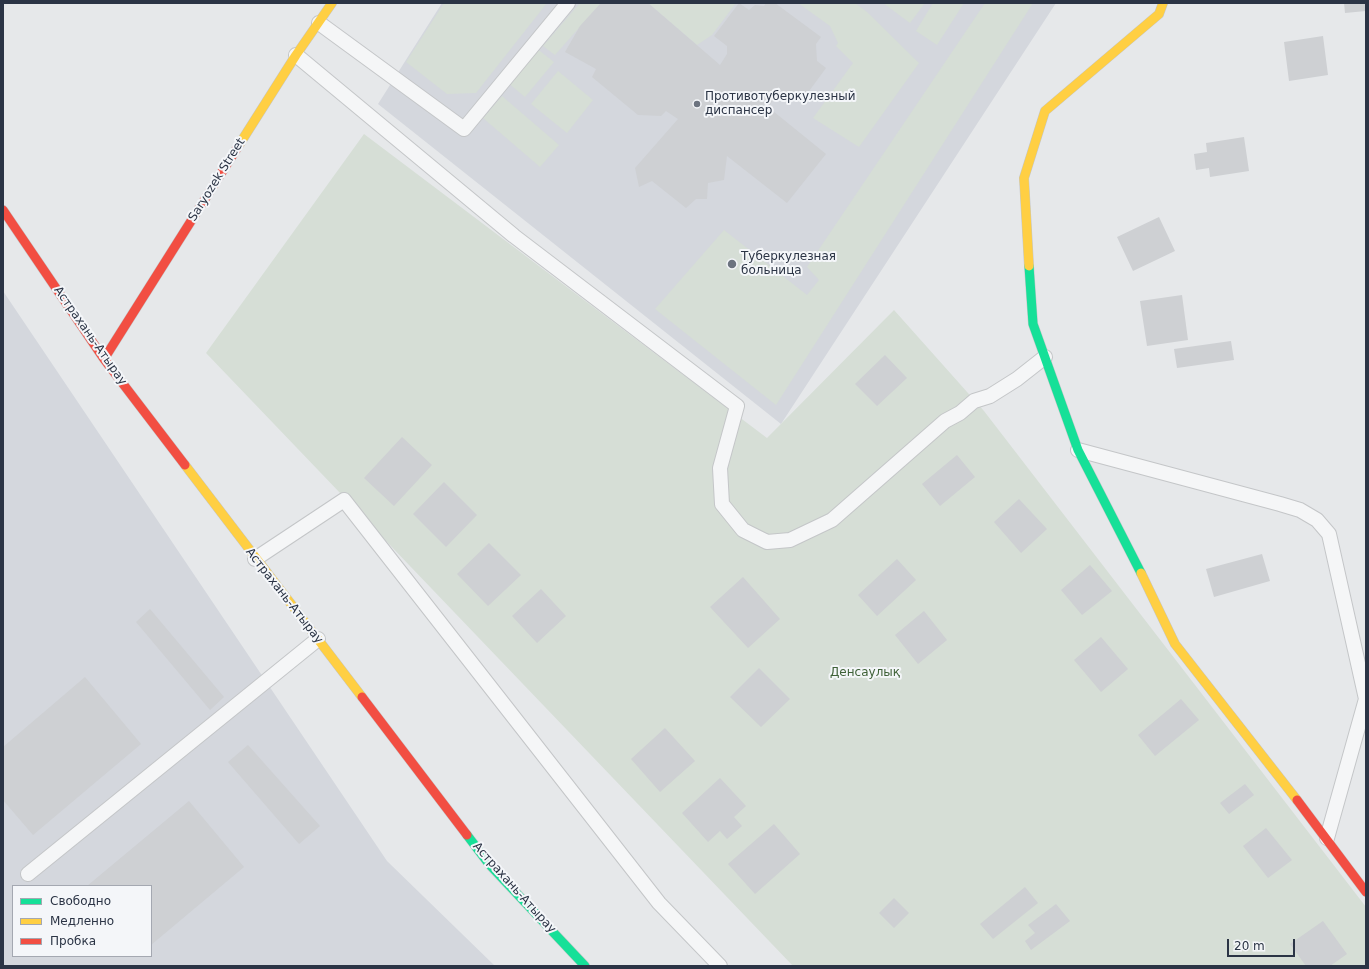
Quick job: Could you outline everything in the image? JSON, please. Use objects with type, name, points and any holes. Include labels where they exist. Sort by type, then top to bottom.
[{"type":"main road","name":"Saryozek Street","points":[[104,359],[296,55],[332,3]]},
{"type":"main road","points":[[1163,3],[1159,14],[1045,111],[1024,178],[1033,324],[1078,450],[1130,549],[1175,644],[1327,838],[1366,892]]},
{"type":"main road","name":"Астрахань-Атырау","points":[[3,210],[104,359],[489,864],[585,966]]},
{"type":"lane","points":[[319,23],[464,129],[568,3]]},
{"type":"lane","points":[[296,55],[514,236],[737,406],[720,468],[722,504],[743,530],[767,542],[790,540],[832,520],[945,421],[960,413],[974,401],[990,396],[1017,379],[1045,358]]},
{"type":"lane","points":[[1078,450],[1300,510],[1317,520],[1329,534],[1366,699],[1327,838]]},
{"type":"lane","points":[[255,559],[344,500],[659,903],[720,966]]},
{"type":"lane","points":[[28,874],[318,639]]},
{"type":"shaded area","name":"Туберкулезная больница","points":[[442,3],[1056,3],[781,424],[378,104]]},
{"type":"shaded area","points":[[3,291],[387,861],[495,966],[3,966]]},
{"type":"green space","points":[[444,3],[547,3],[476,93],[447,94],[406,62]]},
{"type":"green space","points":[[580,3],[601,3],[555,55],[543,46]]},
{"type":"green space","points":[[648,3],[736,3],[712,35],[697,45]]},
{"type":"green space","points":[[798,3],[855,3],[867,12],[919,63],[859,147],[813,118],[853,63],[836,46],[838,43],[830,26]]},
{"type":"green space","points":[[883,3],[925,3],[910,23]]},
{"type":"green space","points":[[933,3],[964,3],[937,45],[916,31]]},
{"type":"green space","points":[[985,3],[1033,3],[776,405],[655,309],[724,230],[807,295],[819,280],[807,267]]},
{"type":"green space","points":[[536,48],[554,62],[525,97],[508,83]]},
{"type":"green space","points":[[558,71],[593,100],[567,133],[531,104]]},
{"type":"green space","points":[[502,96],[559,145],[540,167],[483,118]]},
{"type":"green space","name":"Денсаулық","points":[[364,134],[767,438],[894,310],[984,411],[1366,907],[1366,966],[793,966],[206,353]]},
{"type":"building","name":"Противотуберкулезный диспансер","points":[[601,3],[648,3],[720,65],[727,54],[727,46],[714,36],[739,3],[749,10],[755,5],[764,6],[766,3],[775,3],[821,37],[816,44],[817,61],[826,68],[801,102],[791,94],[777,95],[768,107],[826,154],[787,203],[727,156],[724,180],[708,183],[707,199],[696,199],[686,208],[652,181],[639,187],[635,168],[678,119],[666,111],[661,116],[638,115],[592,77],[596,69],[565,52],[580,26]]},
{"type":"building","points":[[1344,3],[1366,3],[1366,11],[1345,13]]},
{"type":"building","points":[[1323,36],[1328,75],[1289,81],[1284,42]]},
{"type":"building","points":[[1244,137],[1249,171],[1210,177],[1209,168],[1196,170],[1194,154],[1207,152],[1206,143]]},
{"type":"building","points":[[1159,217],[1175,251],[1133,271],[1117,237]]},
{"type":"building","points":[[1182,295],[1188,340],[1147,346],[1140,301]]},
{"type":"building","points":[[1231,341],[1234,360],[1177,368],[1174,349]]},
{"type":"building","points":[[885,355],[907,378],[877,406],[855,384]]},
{"type":"building","points":[[402,437],[432,465],[394,506],[364,478]]},
{"type":"building","points":[[957,455],[975,477],[940,506],[922,484]]},
{"type":"building","points":[[444,482],[477,515],[446,547],[413,514]]},
{"type":"building","points":[[1019,499],[1047,529],[1021,553],[994,522]]},
{"type":"building","points":[[489,543],[521,575],[488,606],[457,574]]},
{"type":"building","points":[[1262,554],[1270,581],[1214,597],[1206,569]]},
{"type":"building","points":[[897,559],[916,580],[877,616],[858,595]]},
{"type":"building","points":[[1090,565],[1112,591],[1082,615],[1061,590]]},
{"type":"building","points":[[743,577],[780,619],[748,648],[710,607]]},
{"type":"building","points":[[541,589],[566,616],[537,643],[512,616]]},
{"type":"building","points":[[150,609],[224,697],[210,710],[136,622]]},
{"type":"building","points":[[924,611],[947,640],[918,664],[895,635]]},
{"type":"building","points":[[1101,637],[1128,669],[1101,692],[1074,660]]},
{"type":"building","points":[[759,668],[790,699],[761,727],[730,697]]},
{"type":"building","points":[[85,677],[141,744],[33,835],[3,800],[3,747]]},
{"type":"building","points":[[1181,699],[1199,720],[1155,756],[1138,735]]},
{"type":"building","points":[[665,728],[695,761],[660,792],[631,759]]},
{"type":"building","points":[[248,745],[320,826],[299,844],[228,762]]},
{"type":"building","points":[[720,778],[746,806],[734,817],[742,826],[727,839],[720,831],[708,842],[682,813]]},
{"type":"building","points":[[1245,784],[1254,795],[1229,814],[1220,803]]},
{"type":"building","points":[[189,801],[244,867],[152,944],[152,885],[88,885]]},
{"type":"building","points":[[774,824],[800,854],[755,894],[728,864]]},
{"type":"building","points":[[1266,828],[1292,860],[1268,878],[1243,846]]},
{"type":"building","points":[[1025,887],[1038,903],[993,939],[980,924]]},
{"type":"building","points":[[894,898],[909,913],[894,928],[879,913]]},
{"type":"building","points":[[1056,904],[1070,921],[1031,950],[1025,941],[1035,933],[1028,925]]},
{"type":"building","points":[[1323,921],[1347,954],[1330,966],[1306,966],[1290,944]]},
{"type":"traffic: fast","points":[[1029,266],[1033,324],[1078,450],[1141,573]]},
{"type":"traffic: fast","points":[[467,835],[489,864],[585,966]]},
{"type":"traffic: slow","points":[[239,145],[296,55],[332,3]]},
{"type":"traffic: slow","points":[[1029,266],[1024,178],[1045,111],[1159,14],[1163,3]]},
{"type":"traffic: slow","points":[[185,465],[362,697]]},
{"type":"traffic: slow","points":[[1141,573],[1175,644],[1297,800]]},
{"type":"traffic: jam","points":[[104,359],[239,145]]},
{"type":"traffic: jam","points":[[3,210],[104,359],[185,465]]},
{"type":"traffic: jam","points":[[362,697],[467,835]]},
{"type":"traffic: jam","points":[[1297,800],[1366,892]]},
{"type":"place","name":"Противотуберкулезный диспансер","points":[[697,104]]},
{"type":"place","name":"Туберкулезная больница","points":[[732,264]]}]
